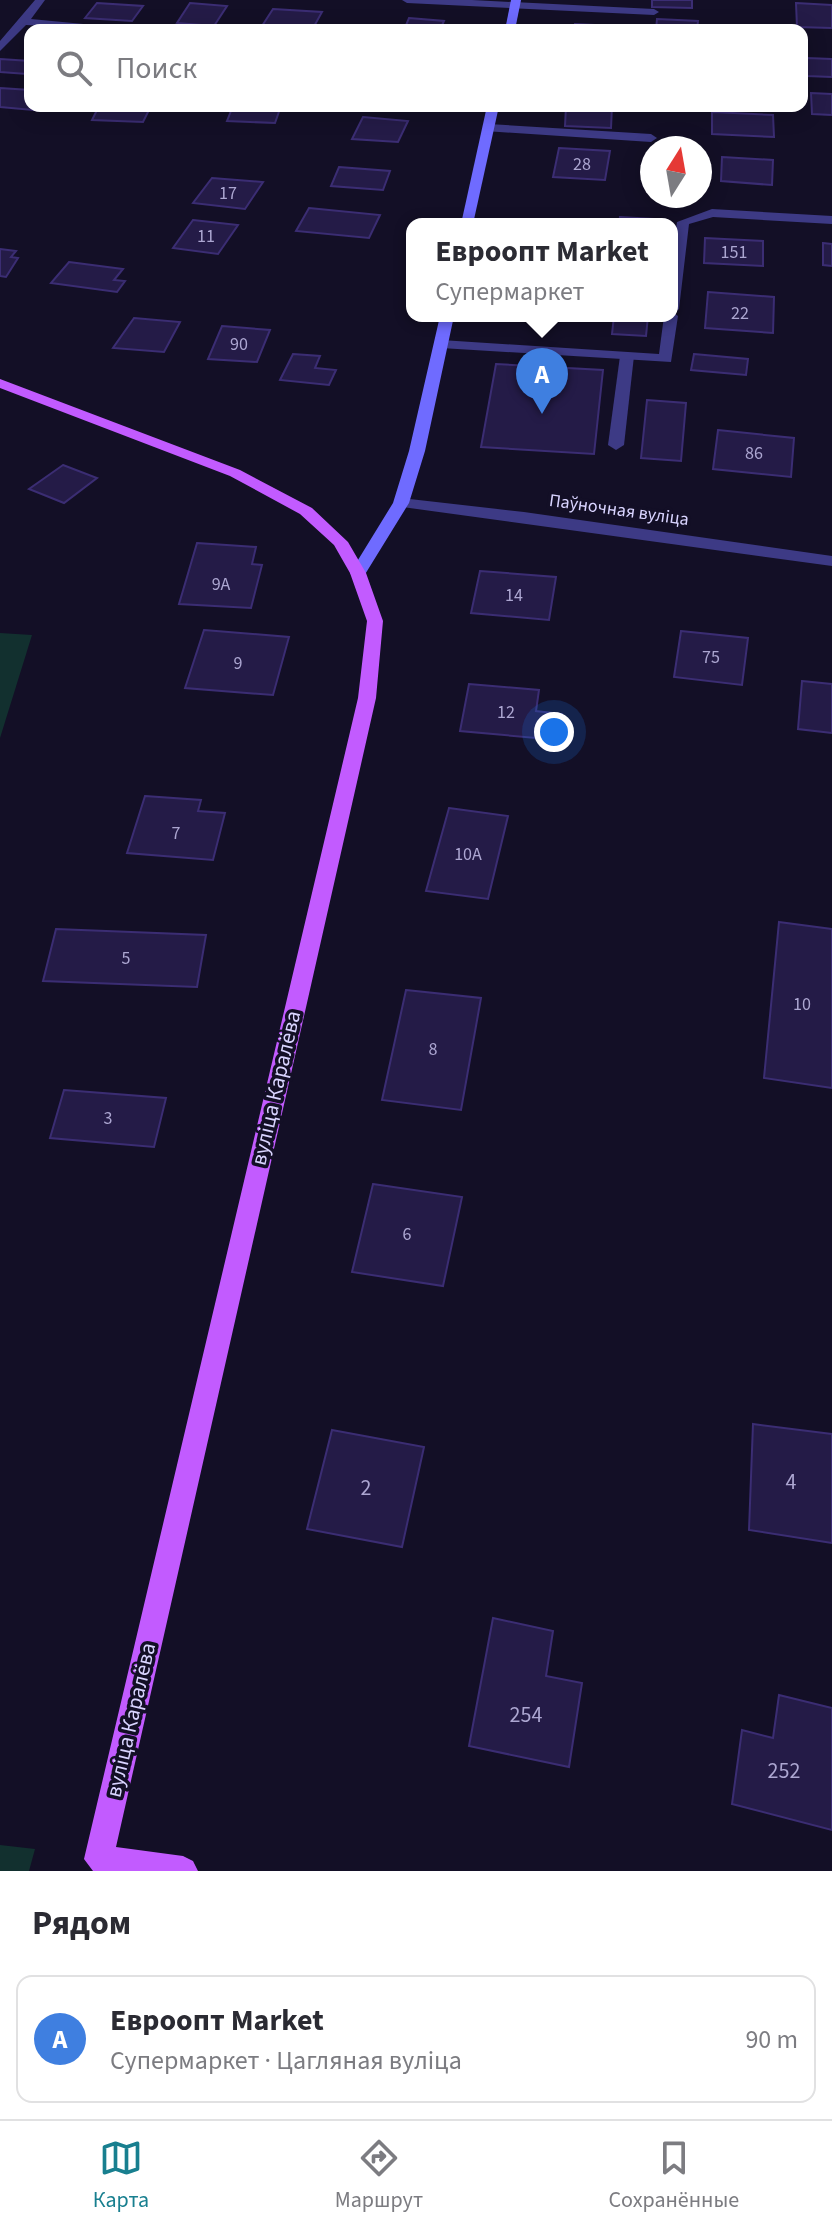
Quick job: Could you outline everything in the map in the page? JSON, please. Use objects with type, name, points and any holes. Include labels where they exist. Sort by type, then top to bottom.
[{"type":"main road","points":[[511,24],[515,3]]},
{"type":"main road","points":[[468,218],[492,112]]},
{"type":"main road","points":[[0,383],[235,473],[306,511],[340,542],[358,573],[401,503],[417,451],[446,322]]},
{"type":"main road","name":"вуліца Каралёва","points":[[97,1865],[367,698],[375,621],[358,573]]},
{"type":"main road","points":[[97,1865],[183,1871]]},
{"type":"street","points":[[0,48],[40,0]]},
{"type":"street","points":[[407,0],[654,12]]},
{"type":"street","points":[[23,22],[46,24]]},
{"type":"street","points":[[489,128],[640,137]]},
{"type":"street","points":[[678,262],[683,222],[712,213],[832,220]]},
{"type":"street","points":[[441,344],[666,359],[670,322]]},
{"type":"street","points":[[616,445],[627,356]]},
{"type":"street","name":"Паўночная вуліца","points":[[401,503],[524,517],[832,561]]},
{"type":"green space","points":[[0,633],[32,635],[0,738]]},
{"type":"green space","points":[[0,1845],[35,1849],[29,1871],[0,1871]]},
{"type":"building","points":[[652,0],[692,0],[692,8],[652,7]]},
{"type":"building","points":[[97,3],[143,6],[132,21],[85,18]]},
{"type":"building","points":[[190,3],[227,6],[215,24],[177,23]]},
{"type":"building","points":[[796,3],[832,5],[832,28],[797,24]]},
{"type":"building","points":[[273,9],[322,12],[315,24],[263,24]]},
{"type":"building","points":[[409,18],[444,21],[443,24],[406,24]]},
{"type":"building","points":[[657,19],[698,21],[698,24],[657,24]]},
{"type":"building","points":[[808,58],[832,59],[832,77],[808,76]]},
{"type":"building","points":[[0,59],[24,61],[24,74],[0,72]]},
{"type":"building","points":[[0,88],[24,90],[24,109],[0,107]]},
{"type":"building","points":[[811,93],[832,94],[832,115],[812,114]]},
{"type":"building","points":[[96,112],[148,112],[143,122],[92,120]]},
{"type":"building","points":[[231,112],[279,112],[275,123],[227,121]]},
{"type":"building","points":[[566,112],[612,112],[611,128],[565,126]]},
{"type":"building","points":[[712,112],[773,115],[774,137],[712,134]]},
{"type":"building","points":[[363,117],[408,121],[398,142],[352,139]]},
{"type":"building","points":[[559,148],[610,151],[605,180],[553,177]]},
{"type":"building","points":[[722,157],[773,160],[772,185],[721,181]]},
{"type":"building","points":[[339,167],[390,171],[383,190],[331,186]]},
{"type":"building","points":[[212,178],[263,182],[245,209],[193,203]]},
{"type":"building","points":[[309,208],[380,215],[369,238],[296,231]]},
{"type":"building","points":[[193,220],[238,225],[218,254],[173,248]]},
{"type":"building","points":[[705,238],[763,241],[763,266],[704,263]]},
{"type":"building","points":[[823,243],[832,244],[832,266],[823,265]]},
{"type":"building","points":[[0,249],[16,251],[11,257],[18,258],[6,277],[0,276]]},
{"type":"building","points":[[69,262],[123,269],[114,280],[125,281],[117,292],[51,283]]},
{"type":"building","points":[[708,292],[774,297],[773,333],[705,328]]},
{"type":"building","points":[[134,318],[180,322],[164,352],[113,348]]},
{"type":"building","points":[[613,322],[647,322],[646,336],[612,334]]},
{"type":"building","points":[[222,326],[270,330],[257,362],[208,359]]},
{"type":"building","points":[[293,354],[320,356],[315,368],[336,370],[329,385],[280,380]]},
{"type":"building","points":[[694,354],[748,359],[746,375],[691,370]]},
{"type":"building","points":[[496,364],[603,370],[594,454],[481,447]]},
{"type":"building","points":[[647,400],[686,403],[681,461],[641,458]]},
{"type":"building","points":[[718,430],[794,438],[791,477],[713,469]]},
{"type":"building","points":[[63,465],[97,478],[64,503],[29,489]]},
{"type":"building","points":[[197,543],[256,547],[252,564],[262,565],[251,608],[179,604]]},
{"type":"building","points":[[480,571],[556,577],[549,620],[471,613]]},
{"type":"building","points":[[204,630],[289,637],[273,695],[185,688]]},
{"type":"building","points":[[681,631],[748,638],[742,685],[674,677]]},
{"type":"building","points":[[802,681],[832,684],[832,733],[798,729]]},
{"type":"building","points":[[469,684],[539,690],[536,711],[562,714],[558,740],[460,731]]},
{"type":"building","points":[[145,796],[201,800],[198,811],[225,813],[213,860],[127,853]]},
{"type":"building","points":[[449,808],[508,816],[488,899],[426,891]]},
{"type":"building","points":[[779,922],[832,929],[832,1088],[764,1078]]},
{"type":"building","points":[[56,929],[206,935],[197,987],[43,981]]},
{"type":"building","points":[[406,990],[481,998],[461,1110],[382,1100]]},
{"type":"building","points":[[64,1090],[166,1098],[154,1147],[50,1138]]},
{"type":"building","points":[[373,1184],[462,1197],[443,1286],[352,1272]]},
{"type":"building","points":[[753,1424],[832,1434],[832,1543],[749,1530]]},
{"type":"building","points":[[332,1430],[424,1447],[402,1547],[307,1529]]},
{"type":"building","points":[[493,1618],[553,1631],[546,1676],[582,1683],[569,1767],[469,1746]]},
{"type":"building","points":[[779,1695],[832,1708],[832,1830],[732,1804],[742,1730],[773,1738]]},
{"type":"place","name":"Евроопт Market","points":[[542,414]]}]
